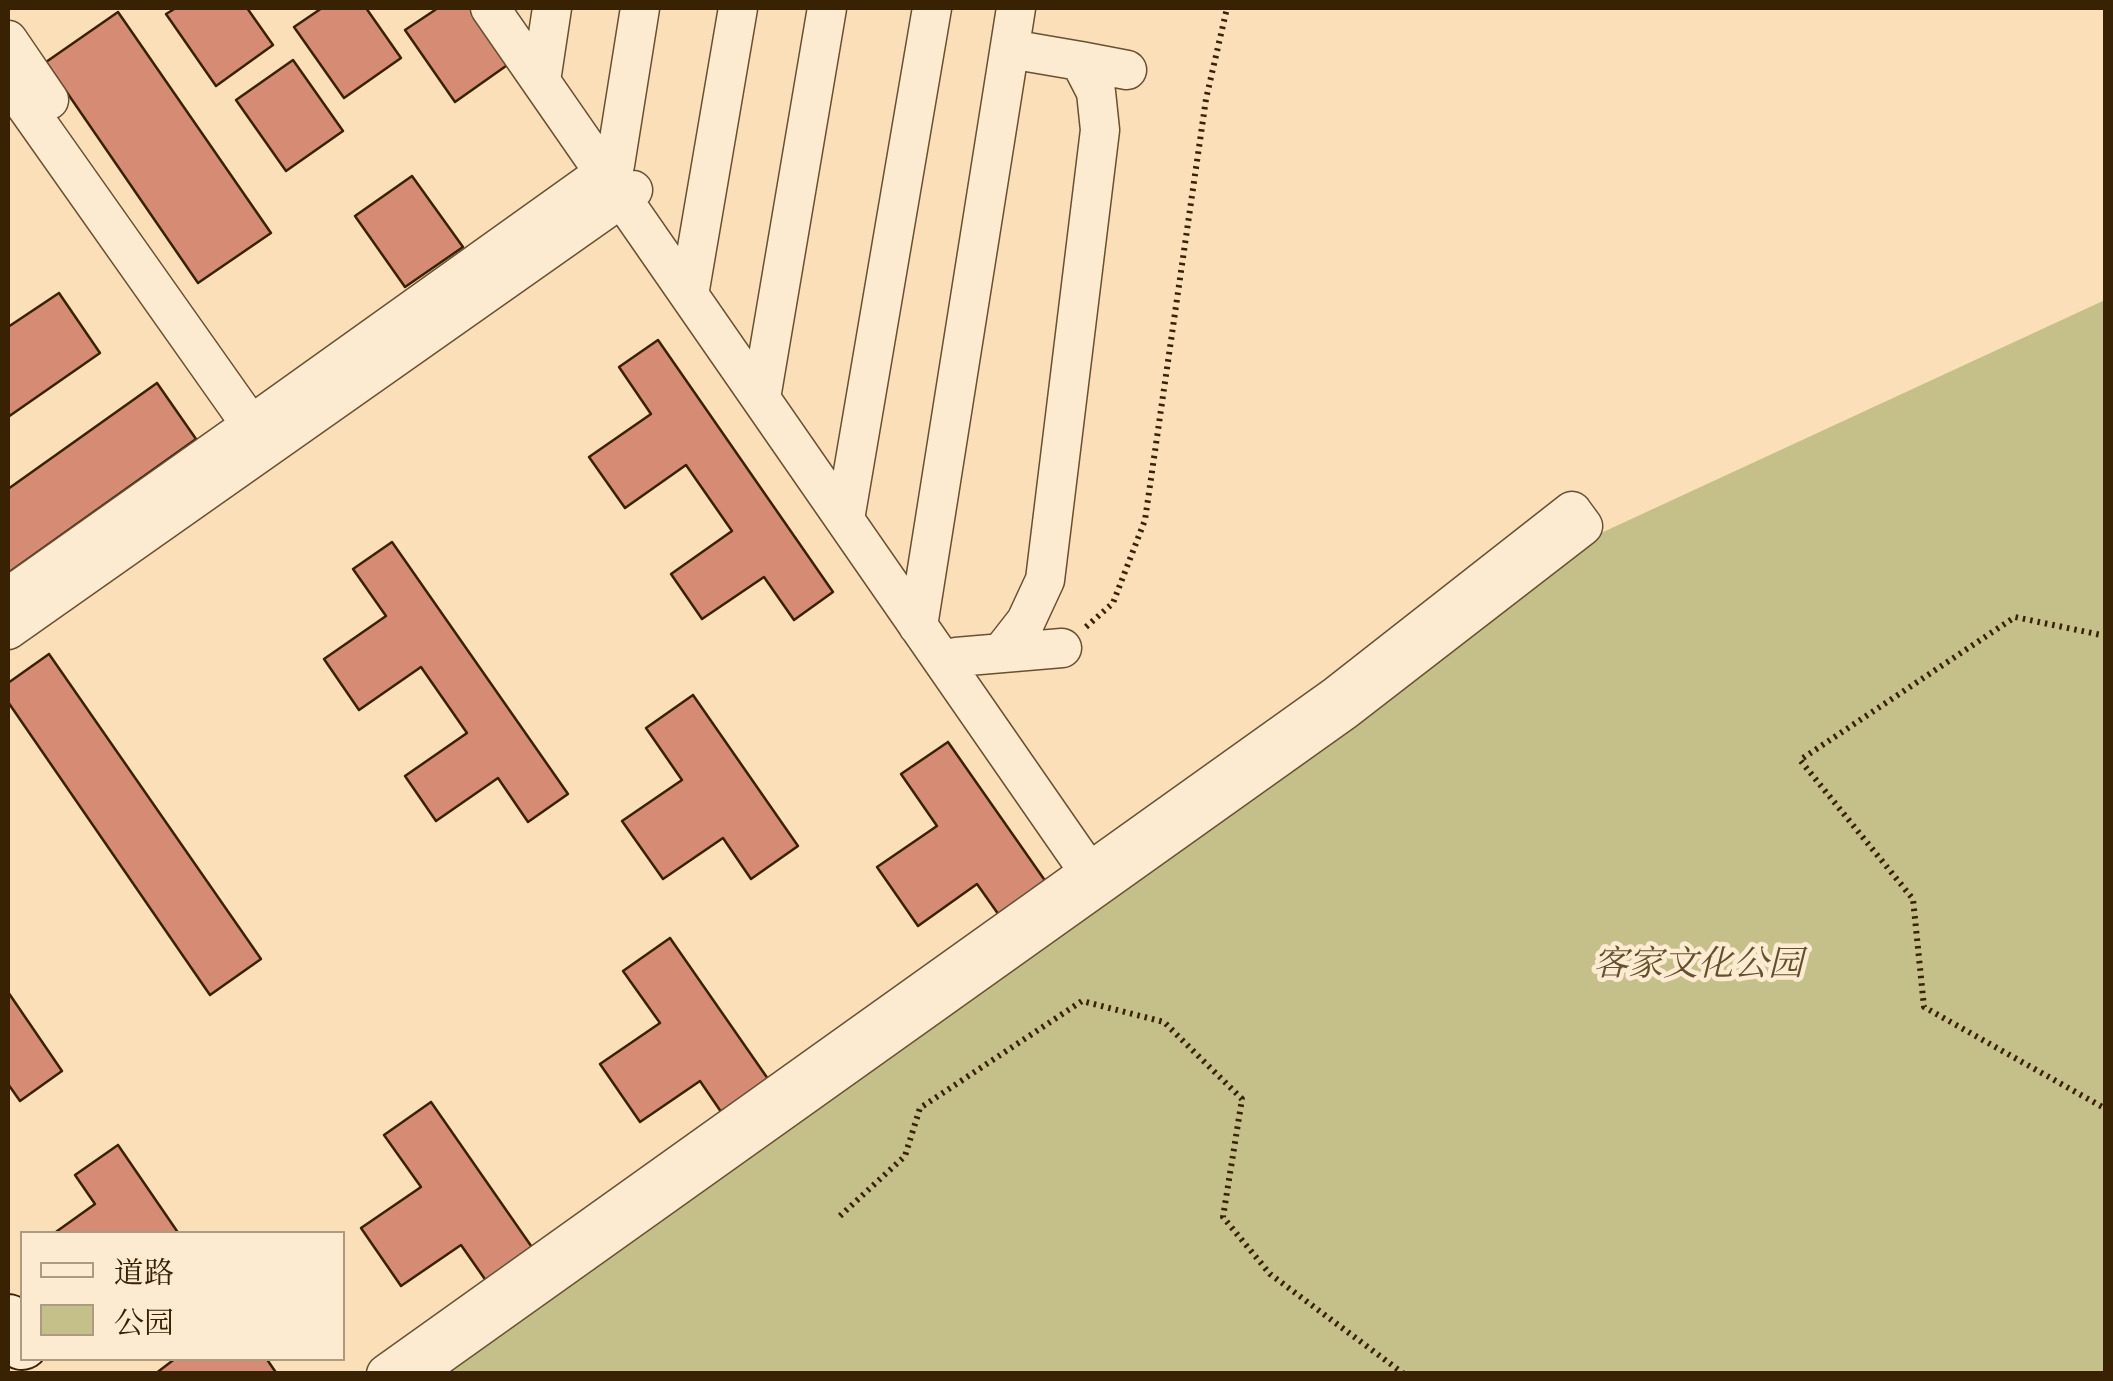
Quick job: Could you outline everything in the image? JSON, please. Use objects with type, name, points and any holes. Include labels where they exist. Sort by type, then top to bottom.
[{"type":"street","points":[[490,8],[542,71],[1099,875]]},
{"type":"street","points":[[506,8],[542,71]]},
{"type":"street","points":[[542,71],[552,8]]},
{"type":"street","points":[[8,630],[267,430],[619,181],[640,8]]},
{"type":"street","points":[[691,286],[738,8]]},
{"type":"street","points":[[762,389],[826,8]]},
{"type":"street","points":[[846,510],[932,8]]},
{"type":"street","points":[[920,616],[1016,8]]},
{"type":"street","points":[[8,40],[267,430]]},
{"type":"street","points":[[1010,49],[1127,70]]},
{"type":"street","points":[[1001,653],[1026,621],[1045,580],[1100,130],[1096,92],[1080,61]]},
{"type":"street","points":[[8,81],[267,430]]},
{"type":"street","points":[[8,597],[267,430]]},
{"type":"street","points":[[386,1374],[1099,875],[1346,710],[1583,526],[1572,511],[1099,875],[413,1374]]},
{"type":"street","points":[[920,616],[956,657],[1099,875]]},
{"type":"street","points":[[956,657],[1062,648]]},
{"type":"path","points":[[1062,648],[1113,603],[1145,520],[1206,99],[1227,8]]},
{"type":"path","points":[[2106,636],[2016,618],[1800,760],[1913,899],[1924,1008],[2106,1109]]},
{"type":"path","points":[[840,1216],[905,1156],[920,1108],[1082,1001],[1164,1022],[1242,1099],[1223,1217],[1270,1274],[1404,1374]]},
{"type":"green space","name":"客家文化公园","points":[[2105,300],[2105,1373],[441,1374],[1588,539]]},
{"type":"building","points":[[176,8],[247,8],[273,45],[216,86],[166,14]]},
{"type":"building","points":[[322,8],[366,8],[401,58],[344,98],[294,27]]},
{"type":"building","points":[[438,8],[475,8],[513,61],[455,102],[405,30]]},
{"type":"building","points":[[118,12],[271,233],[198,283],[46,62]]},
{"type":"building","points":[[293,60],[343,131],[286,171],[236,100]]},
{"type":"building","points":[[412,176],[463,247],[405,287],[355,216]]},
{"type":"building","points":[[59,293],[100,353],[8,417],[8,327]]},
{"type":"building","points":[[658,340],[833,592],[794,620],[764,577],[702,619],[671,574],[732,531],[686,465],[625,508],[589,457],[651,414],[619,367]]},
{"type":"building","points":[[157,383],[196,439],[8,573],[8,489]]},
{"type":"building","points":[[392,542],[568,794],[528,822],[498,778],[436,821],[405,776],[467,733],[421,667],[359,710],[324,659],[386,616],[353,569]]},
{"type":"building","points":[[49,654],[261,959],[210,995],[8,702],[8,683]]},
{"type":"building","points":[[693,695],[798,846],[751,879],[723,838],[663,879],[622,821],[682,780],[646,728]]},
{"type":"building","points":[[948,742],[1053,892],[1006,925],[977,884],[918,926],[877,867],[937,826],[901,774]]},
{"type":"building","points":[[670,938],[775,1089],[728,1122],[700,1081],[640,1122],[600,1064],[660,1023],[623,971]]},
{"type":"building","points":[[8,992],[62,1071],[20,1101],[8,1084]]},
{"type":"building","points":[[431,1102],[536,1253],[489,1285],[461,1245],[401,1286],[361,1228],[421,1187],[384,1135]]},
{"type":"building","points":[[118,1145],[177,1231],[57,1231],[95,1204],[75,1175]]},
{"type":"building","points":[[172,1361],[268,1361],[277,1374],[155,1374]]}]
